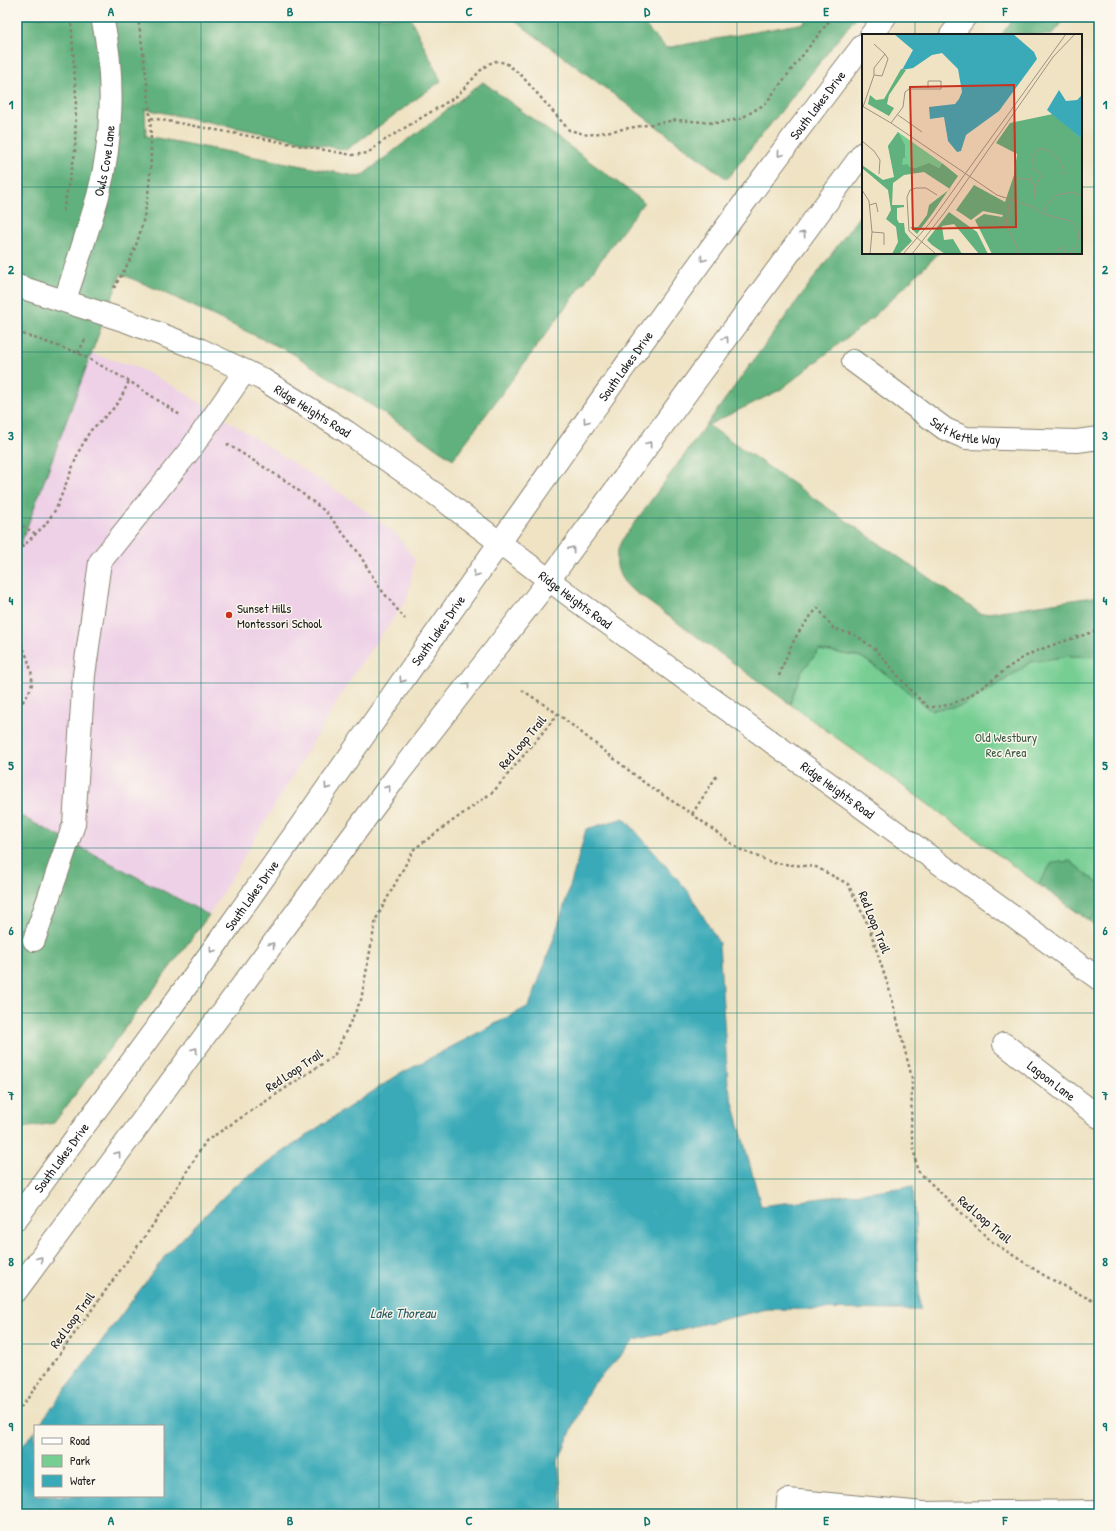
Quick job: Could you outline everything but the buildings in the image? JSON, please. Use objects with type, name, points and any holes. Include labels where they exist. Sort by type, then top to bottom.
[{"type":"main road","name":"Owls Cove Lane","points":[[65,300],[98,194],[109,134],[111,94],[107,38],[102,17]]},
{"type":"main road","points":[[872,34],[885,17]]},
{"type":"main road","points":[[952,34],[965,17]]},
{"type":"main road","name":"South Lakes Drive","points":[[17,1218],[230,925],[499,542],[763,176],[862,46]]},
{"type":"main road","points":[[17,1290],[399,773],[549,580],[862,154]]},
{"type":"main road","name":"Ridge Heights Road","points":[[17,286],[65,300],[199,349],[262,379],[346,432],[438,496],[549,580],[1099,979]]},
{"type":"main road","name":"Salt Kettle Way","points":[[853,360],[945,429],[966,438],[1077,441],[1099,438]]},
{"type":"main road","points":[[34,940],[74,824],[84,675],[100,562],[190,450],[245,371]]},
{"type":"main road","name":"Lagoon Lane","points":[[1004,1044],[1099,1117]]},
{"type":"main road","points":[[787,1514],[788,1500],[924,1514],[1099,1511]]},
{"type":"path","points":[[62,213],[76,153],[76,96],[71,17]]},
{"type":"path","points":[[78,353],[135,248],[146,207],[152,159],[151,118],[138,17]]},
{"type":"path","points":[[151,118],[352,155],[360,154],[368,152],[380,143],[457,96],[480,71],[488,64],[496,61],[506,63],[521,75],[569,130],[588,135],[676,120],[717,123],[740,119],[765,104],[832,17]]},
{"type":"path","points":[[17,332],[78,353],[130,381],[203,430],[286,481],[326,512],[358,552],[379,586],[405,619]]},
{"type":"path","points":[[17,552],[45,525],[56,509],[79,451],[90,431],[112,410],[121,398],[130,381]]},
{"type":"path","points":[[17,523],[36,534]]},
{"type":"path","points":[[778,676],[792,642],[804,623],[818,608],[833,628],[857,636],[876,650],[911,691],[928,707],[940,707],[961,700],[995,679],[1028,655],[1048,646],[1099,630]]},
{"type":"path","points":[[17,632],[29,666],[32,683],[28,694],[17,710]]},
{"type":"path","points":[[522,690],[558,714]]},
{"type":"path","name":"Red Loop Trail","points":[[17,1413],[153,1225],[206,1140],[334,1056],[361,1000],[376,919],[414,849],[494,791],[558,714],[646,784],[692,814],[739,849],[773,864],[816,867],[848,884],[869,927],[881,963],[912,1078],[911,1130],[917,1170],[991,1241],[1045,1276],[1099,1304]]},
{"type":"path","points":[[692,814],[718,774]]},
{"type":"shaded area","points":[[91,354],[134,366],[177,388],[356,503],[398,536],[415,560],[407,599],[355,672],[209,915],[17,814],[17,554]]},
{"type":"green space","points":[[17,17],[410,17],[441,81],[346,150],[145,109],[146,136],[360,177],[483,82],[644,202],[453,459],[292,353],[161,291],[121,274],[17,554]]},
{"type":"green space","points":[[510,17],[637,17],[666,48],[805,23],[805,17],[856,17],[727,179]]},
{"type":"green space","points":[[1015,17],[1099,17],[1099,24],[1066,18],[1053,34],[1002,34]]},
{"type":"green space","points":[[862,212],[862,254],[938,254],[872,318],[780,390],[708,425],[981,614],[1099,596],[1099,657],[1070,656],[1031,662],[1005,680],[961,706],[930,710],[886,674],[861,657],[819,650],[801,672],[790,704],[631,589],[622,579],[617,567],[617,554],[622,540]]},
{"type":"green space","name":"Old Westbury Rec Area","points":[[1099,596],[1099,928],[790,704],[801,672],[819,650],[861,657],[886,674]]},
{"type":"green space","points":[[17,814],[209,915],[54,1123],[17,1129]]},
{"type":"green space","points":[[1070,861],[1099,884],[1099,908],[1090,921],[1038,884],[1052,863]]},
{"type":"water","name":"Lake Thoreau","points":[[624,818],[688,891],[719,943],[728,1084],[761,1206],[913,1186],[920,1310],[767,1309],[635,1340],[590,1388],[558,1461],[563,1514],[17,1514],[17,1454],[34,1431],[34,1497],[164,1497],[164,1425],[39,1425],[166,1255],[233,1187],[323,1124],[398,1075],[529,1006],[560,919],[586,829]]},
{"type":"place","name":"Sunset Hills Montessori School","points":[[229,615]]}]
